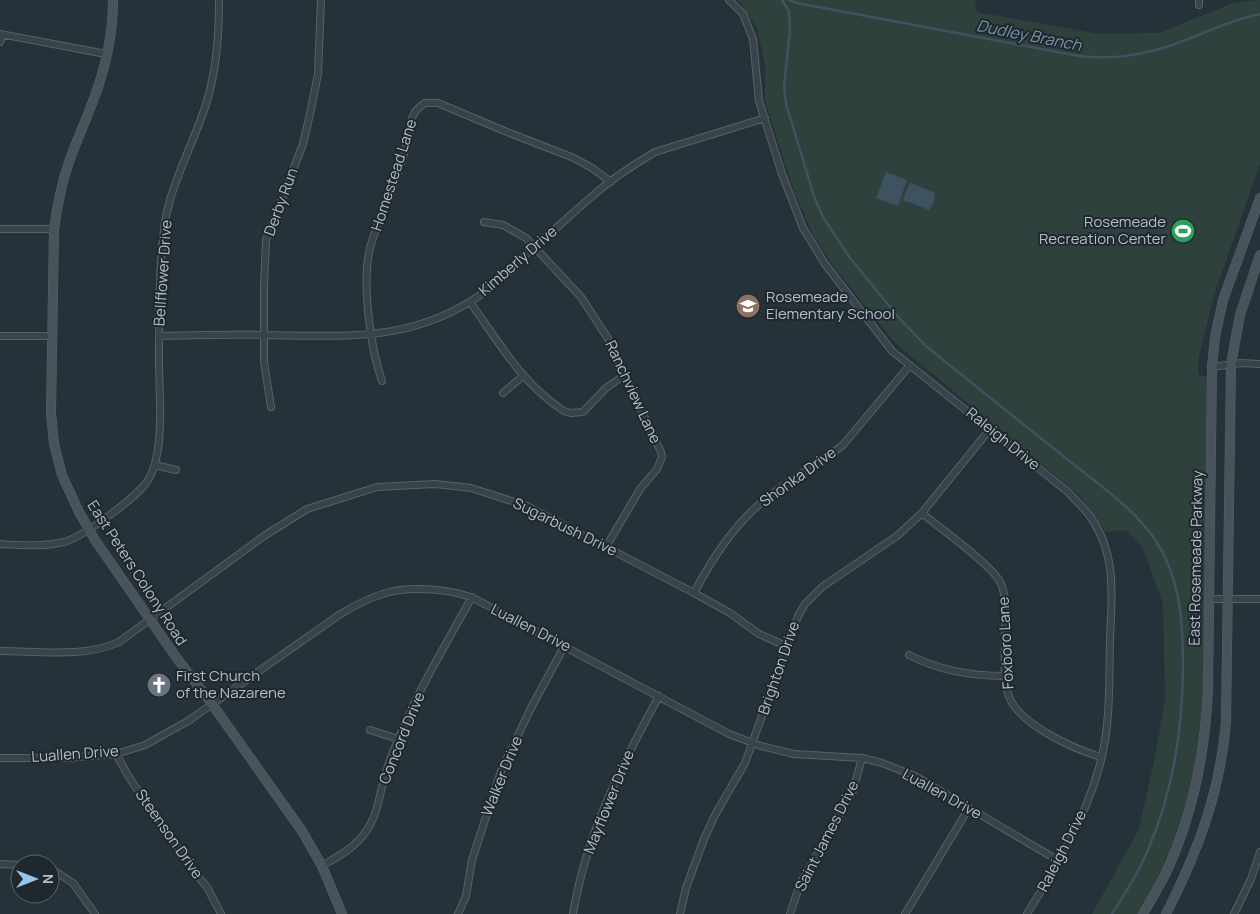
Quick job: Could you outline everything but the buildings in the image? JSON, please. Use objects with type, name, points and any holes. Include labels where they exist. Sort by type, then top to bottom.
[{"type":"main road","name":"East Peters Colony Road","points":[[113,0],[113,17],[106,54],[94,100],[68,164],[57,205],[54,229],[51,413],[55,450],[62,475],[89,529],[176,658],[212,704],[302,831],[322,866],[342,914]]},
{"type":"main road","name":"East Rosemeade Parkway","points":[[1143,914],[1164,876],[1176,849],[1188,813],[1198,774],[1207,720],[1212,367],[1223,300],[1260,198]]},
{"type":"main road","points":[[1166,914],[1196,852],[1207,821],[1222,756],[1226,722],[1231,364],[1240,315],[1260,255]]},
{"type":"street","name":"Bellflower Drive","points":[[0,544],[38,545],[69,541],[129,500],[145,485],[155,465],[159,442],[159,336],[163,237],[170,200],[208,100],[215,68],[219,27],[219,0]]},
{"type":"street","name":"Derby Run","points":[[270,407],[265,376],[264,335],[266,240],[302,144],[310,114],[318,74],[321,0]]},
{"type":"street","name":"Raleigh Drive","points":[[729,0],[743,14],[753,38],[759,101],[795,208],[815,250],[892,351],[1068,492],[1088,513],[1106,546],[1112,582],[1108,712],[1100,766],[1081,818],[1059,861],[1027,914]]},
{"type":"street","points":[[0,42],[1,34],[106,54]]},
{"type":"street","name":"Homestead Lane","points":[[382,381],[376,362],[368,304],[368,254],[396,180],[414,112],[424,103],[438,103],[574,158],[611,182]]},
{"type":"street","name":"Kimberly Drive","points":[[159,336],[264,335],[336,337],[372,335],[425,324],[470,302],[494,285],[535,245],[545,239],[597,191],[655,152],[764,118]]},
{"type":"street","name":"Ranchview Lane","points":[[484,222],[503,225],[522,234],[535,245],[590,308],[607,337],[652,431],[662,457],[658,469],[640,489],[606,547]]},
{"type":"street","points":[[0,229],[54,229]]},
{"type":"street","points":[[470,302],[523,376],[557,407],[564,411],[584,412],[606,388],[625,375]]},
{"type":"street","points":[[0,336],[52,336]]},
{"type":"street","points":[[1212,367],[1241,363],[1260,364]]},
{"type":"street","name":"Shonka Drive","points":[[694,593],[712,560],[739,524],[769,496],[843,445],[910,365]]},
{"type":"street","points":[[503,393],[523,376]]},
{"type":"street","name":"Brighton Drive","points":[[680,914],[686,888],[704,839],[715,815],[745,763],[798,616],[812,597],[843,571],[896,536],[922,513],[990,429]]},
{"type":"street","points":[[155,465],[176,470]]},
{"type":"street","name":"Sugarbush Drive","points":[[0,652],[80,652],[105,648],[119,642],[264,536],[299,514],[323,503],[377,487],[434,484],[471,488],[527,506],[694,593],[759,634],[786,646]]},
{"type":"street","name":"Foxboro Lane","points":[[922,513],[977,558],[1001,582],[1006,608],[1006,676],[1008,694],[1012,703],[1027,719],[1082,752],[1101,757]]},
{"type":"street","name":"Luallen Drive","points":[[0,758],[66,758],[116,754],[145,745],[167,734],[339,614],[364,601],[400,590],[447,591],[472,597],[729,734],[753,743],[794,754],[862,758],[882,763],[915,776],[1059,861]]},
{"type":"street","name":"Concord Drive","points":[[322,866],[343,854],[366,832],[374,815],[398,739],[430,672],[472,597]]},
{"type":"street","points":[[1210,599],[1260,599]]},
{"type":"street","name":"Walker Drive","points":[[458,914],[466,896],[472,860],[501,771],[532,706],[565,645]]},
{"type":"street","points":[[909,655],[924,663],[962,674],[1006,676]]},
{"type":"street","name":"Mayflower Drive","points":[[573,914],[586,854],[601,813],[629,752],[659,696]]},
{"type":"street","points":[[370,730],[398,739]]},
{"type":"street","name":"Steenson Drive","points":[[116,754],[130,779],[206,887],[221,914]]},
{"type":"street","name":"Saint James Drive","points":[[790,914],[800,884],[853,791],[862,758]]},
{"type":"street","points":[[905,914],[969,808]]},
{"type":"street","points":[[1234,914],[1251,879],[1259,857]]},
{"type":"street","points":[[60,874],[72,882],[95,914]]},
{"type":"green space","points":[[738,0],[975,0],[977,12],[1100,34],[1159,33],[1233,3],[1260,0],[1260,164],[1214,295],[1199,357],[1198,374],[1207,377],[1203,717],[1196,762],[1183,820],[1170,855],[1138,914],[1092,914],[1139,829],[1155,757],[1165,698],[1163,604],[1142,546],[1126,530],[1104,532],[1103,527],[1080,496],[895,343],[835,268],[814,237],[793,189],[765,101],[765,65],[757,28]]},
{"type":"water","points":[[886,172],[907,180],[898,206],[876,198]]},
{"type":"water","points":[[911,183],[935,193],[934,202],[929,210],[903,200]]},
{"type":"waterway","points":[[782,0],[789,12],[790,30],[784,86],[786,104],[814,196],[823,217],[850,258],[900,319],[926,346],[1126,507],[1156,541],[1170,570],[1181,616],[1183,648],[1183,687],[1176,756],[1165,801],[1150,845],[1128,889],[1112,914]]},
{"type":"waterway","name":"Dudley Branch","points":[[790,0],[797,3],[1079,56],[1100,57],[1129,56],[1159,49],[1234,21],[1260,14]]},
{"type":"place","name":"Rosemeade Recreation Center","points":[[1183,231]]},
{"type":"place","name":"Rosemeade Elementary School","points":[[748,306]]},
{"type":"place","name":"First Church of the Nazarene","points":[[159,685]]}]
